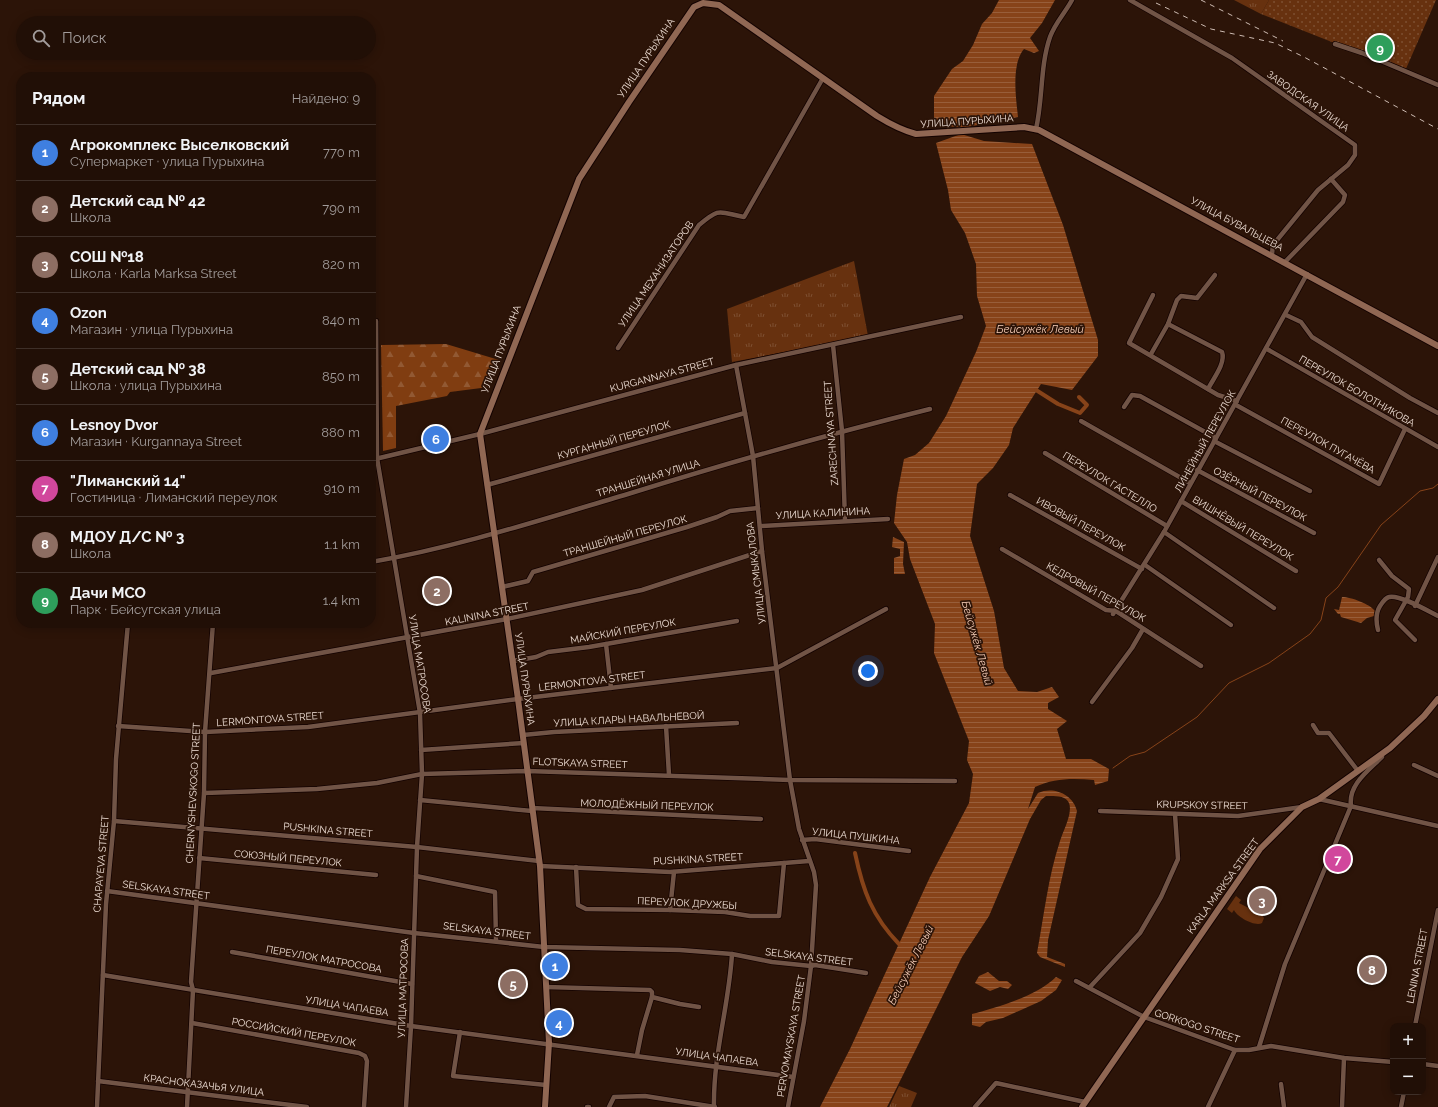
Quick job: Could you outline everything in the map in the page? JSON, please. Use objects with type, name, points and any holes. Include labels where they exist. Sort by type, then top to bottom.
[{"type":"street","points":[[1036,129],[1040,113],[1044,69],[1049,39],[1053,29],[1072,0]]},
{"type":"street","name":"ЗАВОДСКАЯ УЛИЦА","points":[[1130,0],[1232,58],[1355,145],[1355,154],[1348,165],[1318,190],[1273,245],[1272,254]]},
{"type":"street","name":"УЛИЦА ПУРЫХИНА","points":[[545,1107],[549,1043],[540,864],[513,661],[480,434],[579,179],[629,102],[694,7],[703,3],[719,5],[895,128],[916,134],[1024,127]]},
{"type":"street","points":[[1335,44],[1362,53],[1438,85]]},
{"type":"street","name":"УЛИЦА МЕХАНИЗАТОРОВ","points":[[618,348],[699,225],[713,214],[720,211],[744,217],[823,78]]},
{"type":"street","name":"УЛИЦА БУВАЛЬЦЕВА","points":[[1024,127],[1036,129],[1272,254],[1438,346]]},
{"type":"street","points":[[1285,262],[1343,202],[1345,195],[1331,179]]},
{"type":"street","name":"ЛИНЕЙНЫЙ ПЕРЕУЛОК","points":[[1114,613],[1144,567],[1164,532],[1197,470],[1286,315],[1307,274]]},
{"type":"street","points":[[1151,354],[1168,324],[1177,300],[1181,296],[1197,298],[1216,275]]},
{"type":"street","points":[[1153,295],[1129,343],[1151,354],[1208,389],[1236,403]]},
{"type":"street","points":[[1286,315],[1301,322],[1312,338],[1410,398],[1438,413]]},
{"type":"street","name":"KURGANNAYA STREET","points":[[377,458],[480,434],[736,365],[961,317]]},
{"type":"street","name":"УЛИЦА МАТРОСОВА","points":[[376,321],[377,458],[420,713],[422,774],[417,847],[411,1026],[406,1107]]},
{"type":"street","points":[[1168,324],[1222,352],[1224,357],[1208,389]]},
{"type":"street","name":"ZARECHNAYA STREET","points":[[834,345],[842,431],[845,520]]},
{"type":"street","name":"ПЕРЕУЛОК БОЛОТНИКОВА","points":[[1267,349],[1438,447]]},
{"type":"street","name":"УЛИЦА СМЫКАЛОВА","points":[[736,365],[753,456],[762,551],[790,780]]},
{"type":"street","points":[[1124,407],[1132,395],[1140,396],[1215,440],[1310,491]]},
{"type":"street","name":"ПЕРЕУЛОК ПУГАЧЁВА","points":[[1236,403],[1379,484],[1405,429]]},
{"type":"street","name":"ТРАНШЕЙНАЯ УЛИЦА","points":[[376,561],[495,534],[753,456],[842,431],[930,409]]},
{"type":"street","name":"КУРГАННЫЙ ПЕРЕУЛОК","points":[[487,485],[745,412]]},
{"type":"street","points":[[1081,421],[1190,483]]},
{"type":"street","name":"ПЕРЕУЛОК ГАСТЕЛЛО","points":[[1045,453],[1167,526]]},
{"type":"street","name":"ОЗЁРНЫЙ ПЕРЕУЛОК","points":[[1197,470],[1314,533]]},
{"type":"street","name":"ИВОВЫЙ ПЕРЕУЛОК","points":[[1010,495],[1144,567],[1231,625]]},
{"type":"street","name":"ВИШНЁВЫЙ ПЕРЕУЛОК","points":[[1181,501],[1296,571]]},
{"type":"street","name":"ТРАНШЕЙНЫЙ ПЕРЕУЛОК","points":[[502,587],[528,581],[533,572],[687,527],[730,511],[758,508]]},
{"type":"street","name":"УЛИЦА КАЛИНИНА","points":[[760,526],[888,518]]},
{"type":"street","points":[[1164,532],[1274,608]]},
{"type":"street","name":"КЕДРОВЫЙ ПЕРЕУЛОК","points":[[1002,549],[1106,610],[1143,628],[1201,666]]},
{"type":"street","name":"KALININA STREET","points":[[211,673],[507,620],[642,590],[762,551]]},
{"type":"street","points":[[1415,606],[1438,557]]},
{"type":"street","points":[[1379,560],[1392,576],[1409,589],[1406,601],[1395,620],[1415,640]]},
{"type":"street","points":[[1378,630],[1376,614],[1384,600],[1390,596],[1406,601],[1438,616]]},
{"type":"street","name":"LERMONTOVA STREET","points":[[118,726],[205,732],[308,727],[518,699],[777,668],[886,610]]},
{"type":"street","name":"МАЙСКИЙ ПЕРЕУЛОК","points":[[513,661],[536,657],[548,652],[606,644],[737,621]]},
{"type":"street","name":"CHAPAYEVA STREET","points":[[97,1107],[100,1008],[107,890],[114,821],[118,726],[128,628]]},
{"type":"street","name":"CHERNYSHEVSKOGO STREET","points":[[187,1107],[192,1023],[193,990],[191,982],[204,793],[205,732],[211,673],[213,628]]},
{"type":"street","points":[[1092,702],[1132,648],[1143,628]]},
{"type":"street","points":[[606,644],[611,688]]},
{"type":"street","name":"KARLA MARKSA STREET","points":[[1084,1104],[1260,849],[1302,807],[1319,799],[1390,748],[1424,716],[1438,699]]},
{"type":"street","name":"УЛИЦА КЛАРЫ НАВАЛЬНЕВОЙ","points":[[523,735],[737,723]]},
{"type":"street","points":[[1313,725],[1318,733],[1329,733],[1358,771]]},
{"type":"street","points":[[666,726],[669,776]]},
{"type":"street","points":[[421,750],[524,743]]},
{"type":"street","points":[[1259,1047],[1285,964],[1351,806],[1350,794],[1356,784],[1390,748]]},
{"type":"street","points":[[1414,765],[1438,776]]},
{"type":"street","name":"FLOTSKAYA STREET","points":[[204,793],[317,789],[377,784],[422,774],[527,771],[790,780],[956,781]]},
{"type":"street","name":"PERVOMAYSKAYA STREET","points":[[788,1107],[804,1021],[811,966],[816,885],[802,840],[790,780]]},
{"type":"street","points":[[1319,799],[1438,826]]},
{"type":"street","name":"МОЛОДЁЖНЫЙ ПЕРЕУЛОК","points":[[420,800],[532,810],[761,818]]},
{"type":"street","name":"KRUPSKOY STREET","points":[[1100,811],[1238,816],[1302,807]]},
{"type":"street","points":[[1090,987],[1140,934],[1161,897],[1178,859],[1175,814]]},
{"type":"street","name":"PUSHKINA STREET","points":[[114,821],[417,847],[576,868],[674,872],[809,860]]},
{"type":"street","name":"УЛИЦА ПУШКИНА","points":[[802,840],[819,840],[908,851]]},
{"type":"street","name":"СОЮЗНЫЙ ПЕРЕУЛОК","points":[[199,858],[376,875]]},
{"type":"street","name":"ПЕРЕУЛОК ДРУЖБЫ","points":[[576,868],[577,899],[578,905],[581,908],[725,912],[750,916],[779,916],[784,863]]},
{"type":"street","points":[[670,910],[674,872]]},
{"type":"street","points":[[416,876],[495,892],[496,941]]},
{"type":"street","name":"SELSKAYA STREET","points":[[107,890],[196,904],[414,933],[544,947],[680,950],[732,954],[772,962],[811,966],[815,965],[866,973]]},
{"type":"street","name":"LENINA STREET","points":[[1416,1023],[1438,910]]},
{"type":"street","name":"ПЕРЕУЛОК МАТРОСОВА","points":[[232,952],[412,984]]},
{"type":"street","points":[[609,1107],[614,1097],[645,1096],[714,1107],[716,1066],[727,1006],[732,954]]},
{"type":"street","name":"УЛИЦА ЧАПАЕВА","points":[[103,975],[411,1026],[549,1043],[793,1077]]},
{"type":"street","name":"GORKOGO STREET","points":[[1076,981],[1090,987],[1144,1017],[1235,1050],[1249,1050],[1271,1046],[1344,1058],[1390,1062]]},
{"type":"street","points":[[546,987],[650,990],[652,992],[652,997],[642,1030],[637,1055]]},
{"type":"street","points":[[652,997],[699,1007]]},
{"type":"street","name":"РОССИЙСКИЙ ПЕРЕУЛОК","points":[[192,1023],[359,1053],[365,1056],[367,1061],[364,1107]]},
{"type":"street","points":[[460,1032],[453,1076],[546,1085]]},
{"type":"street","points":[[1208,1107],[1235,1050]]},
{"type":"street","points":[[1342,1107],[1344,1058]]},
{"type":"street","points":[[1426,1064],[1438,1066]]},
{"type":"street","name":"КРАСНОКАЗАЧЬЯ УЛИЦА","points":[[98,1081],[307,1107]]},
{"type":"street","points":[[976,1107],[996,1083],[1084,1104]]},
{"type":"street","points":[[1281,1084],[1284,1107]]},
{"type":"street","points":[[1401,1107],[1403,1095]]},
{"type":"green space","points":[[1234,0],[1269,0],[1261,14]]},
{"type":"green space","points":[[1269,0],[1436,0],[1405,71],[1261,14]]},
{"type":"green space","points":[[854,261],[868,336],[732,362],[727,309]]},
{"type":"green space","points":[[446,344],[499,360],[489,387],[450,392],[447,396],[396,406],[396,448],[383,451],[381,345]]},
{"type":"green space","points":[[1236,896],[1241,900],[1239,903],[1262,915],[1264,918],[1262,923],[1255,924],[1246,921],[1234,910],[1232,913],[1227,909]]},
{"type":"green space","points":[[899,1086],[917,1093],[911,1107],[889,1107]]},
{"type":"water","points":[[999,0],[1055,0],[1042,23],[1030,38],[1039,51],[1034,53],[1024,49],[1017,63],[1015,82],[1018,117],[962,128],[934,124],[934,96],[952,69],[963,61],[973,45],[982,24],[992,13]]},
{"type":"water","name":"Бейсужёк Левый","points":[[961,134],[984,141],[1032,144],[1063,225],[1098,340],[1098,356],[1072,390],[1041,384],[1013,428],[1009,445],[993,468],[977,484],[970,536],[994,611],[1004,668],[1018,691],[1037,692],[1052,687],[1059,697],[1048,703],[1048,709],[1067,721],[1057,729],[1066,759],[1091,759],[1109,769],[1108,781],[1095,785],[1094,780],[1071,779],[1056,780],[1042,784],[1035,787],[1028,809],[1038,793],[1050,790],[1067,796],[1075,805],[1077,811],[1048,940],[1047,957],[1065,964],[1065,967],[1040,957],[1037,953],[1052,868],[1070,812],[1069,803],[1067,800],[1059,796],[1046,796],[1041,800],[1030,819],[989,916],[962,957],[887,1107],[820,1107],[850,1049],[930,877],[969,803],[973,774],[967,760],[969,741],[934,653],[935,624],[910,559],[907,542],[894,523],[897,495],[904,459],[915,455],[929,443],[946,416],[976,352],[986,326],[977,296],[976,264],[965,233],[951,210],[948,190],[936,143]]},
{"type":"water","points":[[893,537],[904,542],[903,564],[905,574],[894,574],[894,558],[900,556],[900,549],[892,547]]},
{"type":"water","points":[[1342,597],[1365,603],[1373,608],[1375,611],[1374,616],[1367,618],[1361,623],[1341,617],[1340,614],[1338,614],[1334,609],[1339,610]]},
{"type":"water","points":[[988,972],[999,981],[1007,981],[1012,985],[1008,989],[1000,987],[990,991],[975,983],[979,976]]},
{"type":"water","points":[[1056,977],[1062,980],[1056,990],[1041,1001],[1003,1018],[986,1022],[980,1027],[972,1025],[972,1014],[1017,1000],[1039,990]]},
{"type":"waterway","points":[[1036,390],[1058,404],[1080,413],[1087,405],[1079,397]]},
{"type":"waterway","points":[[1113,768],[1130,756],[1145,752],[1197,717],[1229,683],[1269,663],[1310,634],[1321,620],[1326,598],[1338,587],[1381,525],[1420,491],[1433,488],[1438,484]]},
{"type":"waterway","points":[[855,853],[861,879],[875,913],[899,944]]},
{"type":"railway","points":[[1201,0],[1283,41]]},
{"type":"railway","points":[[1156,3],[1211,29],[1275,43],[1438,129]]},
{"type":"place","name":"Дачи МСО","points":[[1380,48]]},
{"type":"place","name":"Lesnoy Dvor","points":[[436,439]]},
{"type":"place","name":"Детский сад № 42","points":[[437,591]]},
{"type":"place","name":"\"Лиманский 14\"","points":[[1338,859]]},
{"type":"place","name":"СОШ №18","points":[[1262,901]]},
{"type":"place","name":"Агрокомплекс Выселковский","points":[[555,966]]},
{"type":"place","name":"МДОУ Д/С № 3","points":[[1372,970]]},
{"type":"place","name":"Детский сад № 38","points":[[513,984]]},
{"type":"place","name":"Ozon","points":[[559,1023]]}]
